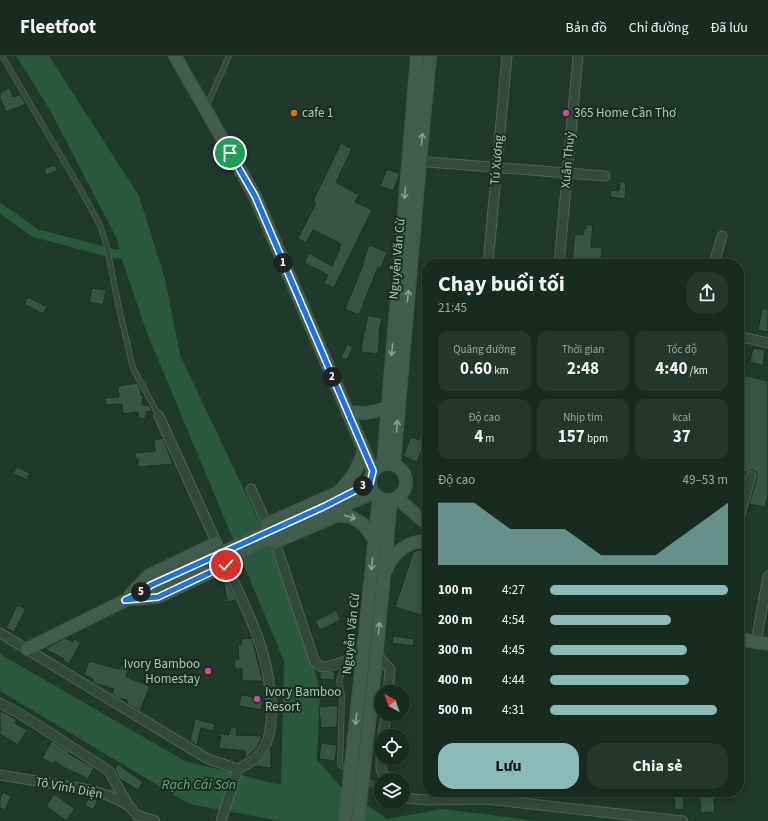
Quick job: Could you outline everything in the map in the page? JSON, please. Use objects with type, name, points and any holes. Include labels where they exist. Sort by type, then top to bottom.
[{"type":"main road","points":[[175,56],[255,196],[364,450],[383,484],[422,519]]},
{"type":"main road","name":"Nguyễn Văn Cừ","points":[[345,821],[375,540],[383,484],[414,161],[417,56]]},
{"type":"main road","name":"Nguyễn Văn Cừ","points":[[358,821],[374,681],[384,574],[383,484],[388,408],[414,161],[430,56]]},
{"type":"main road","points":[[347,412],[367,413],[388,408]]},
{"type":"main road","points":[[267,524],[337,493],[353,476],[364,450]]},
{"type":"main road","points":[[27,649],[142,592],[153,591],[324,510],[383,484]]},
{"type":"main road","points":[[275,542],[338,515],[351,517],[363,524],[375,540]]},
{"type":"main road","points":[[384,574],[388,564],[401,548],[416,541],[422,541]]},
{"type":"main road","points":[[125,600],[148,576],[216,543]]},
{"type":"main road","points":[[125,600],[158,597],[226,565]]},
{"type":"main road","points":[[744,640],[768,644]]},
{"type":"street","name":"Tú Xương","points":[[488,259],[507,56]]},
{"type":"street","name":"Xuân Thuỷ","points":[[560,259],[578,56]]},
{"type":"street","points":[[414,161],[605,176]]},
{"type":"street","points":[[715,259],[722,236]]},
{"type":"street","points":[[744,337],[768,344]]},
{"type":"street","points":[[159,416],[258,637],[265,663],[272,726],[264,748],[255,758],[238,769],[221,821]]},
{"type":"street","points":[[744,500],[751,476]]},
{"type":"street","points":[[251,489],[275,542],[314,660],[323,668],[363,653]]},
{"type":"street","points":[[756,642],[768,580]]},
{"type":"street","points":[[0,633],[208,759],[238,769]]},
{"type":"street","points":[[376,654],[390,670],[389,685]]},
{"type":"street","points":[[0,703],[22,715],[110,771],[128,805]]},
{"type":"street","name":"Tô Vĩnh Diện","points":[[0,775],[90,790],[110,796],[128,805],[136,818],[155,821]]},
{"type":"street","points":[[410,799],[427,800],[486,799],[683,821]]},
{"type":"lane","points":[[2,56],[81,190],[100,226],[107,247],[133,368],[159,416]]},
{"type":"lane","points":[[205,109],[229,56]]},
{"type":"lane","points":[[363,653],[344,669],[340,680],[342,696],[340,765],[374,785]]},
{"type":"water","name":"Rạch Cái Sơn","points":[[16,56],[49,56],[139,196],[165,279],[180,355],[302,612],[320,692],[317,760],[341,787],[387,819],[442,809],[537,821],[281,821],[189,804],[0,691],[0,654],[185,761],[281,785],[284,661],[147,333],[120,254],[118,241],[50,110]]},
{"type":"building","points":[[10,88],[13,97],[20,94],[26,104],[6,112],[0,98],[0,92]]},
{"type":"building","points":[[341,143],[352,149],[336,182],[359,195],[355,202],[372,210],[334,288],[324,283],[328,275],[304,263],[309,253],[332,266],[341,244],[313,230],[306,243],[298,238],[316,203],[313,201]]},
{"type":"building","points":[[55,165],[58,171],[46,175],[44,169]]},
{"type":"building","points":[[387,169],[400,174],[393,191],[380,186]]},
{"type":"building","points":[[620,182],[626,182],[625,199],[610,197],[611,190],[619,191]]},
{"type":"building","points":[[586,225],[593,225],[591,247],[602,248],[601,259],[572,259],[575,234],[583,235],[584,229],[586,229]]},
{"type":"building","points":[[369,245],[387,252],[381,268],[378,267],[359,315],[345,309],[364,262],[363,261]]},
{"type":"building","points":[[92,288],[106,290],[103,305],[89,302]]},
{"type":"building","points":[[28,297],[47,307],[43,314],[24,304]]},
{"type":"building","points":[[762,309],[768,309],[768,332],[758,330]]},
{"type":"building","points":[[368,315],[382,318],[379,332],[378,354],[361,352]]},
{"type":"building","points":[[347,344],[353,347],[347,360],[341,358]]},
{"type":"building","points":[[753,348],[765,350],[763,366],[750,362]]},
{"type":"building","points":[[744,375],[768,381],[768,496],[765,507],[749,504],[757,478],[756,472],[752,470],[744,472]]},
{"type":"building","points":[[137,383],[140,388],[141,395],[143,395],[142,405],[149,405],[152,411],[146,412],[146,418],[139,419],[138,412],[123,414],[122,404],[106,405],[105,398],[119,397],[118,386]]},
{"type":"building","points":[[422,431],[422,450],[417,462],[403,456],[411,437],[419,440]]},
{"type":"building","points":[[163,438],[173,464],[138,467],[138,459],[136,459],[135,453],[155,451],[154,440]]},
{"type":"building","points":[[17,467],[30,473],[27,480],[13,473]]},
{"type":"building","points":[[422,551],[422,615],[395,607],[413,552]]},
{"type":"building","points":[[223,578],[226,578],[236,600],[227,602]]},
{"type":"building","points":[[17,605],[26,609],[14,632],[6,628]]},
{"type":"building","points":[[336,610],[341,620],[320,630],[315,621]]},
{"type":"building","points":[[393,636],[414,639],[413,646],[392,643]]},
{"type":"building","points":[[65,638],[73,642],[74,639],[81,642],[69,664],[63,660],[64,659],[45,649]]},
{"type":"building","points":[[252,638],[263,681],[242,681],[242,669],[235,669],[234,660],[239,659],[238,645],[242,645],[241,639]]},
{"type":"building","points":[[89,661],[120,669],[121,665],[129,668],[126,677],[150,686],[140,711],[127,703],[127,700],[118,698],[112,694],[114,689],[94,683],[92,682],[93,679],[84,675]]},
{"type":"building","points":[[335,671],[334,680],[320,679],[320,672]]},
{"type":"building","points":[[241,695],[263,698],[261,710],[239,706]]},
{"type":"building","points":[[338,705],[337,727],[321,728],[319,707]]},
{"type":"building","points":[[0,710],[17,720],[15,723],[27,730],[18,745],[0,734]]},
{"type":"building","points":[[195,719],[215,724],[213,731],[201,728],[197,745],[190,741]]},
{"type":"building","points":[[231,727],[237,728],[236,735],[262,736],[257,748],[247,757],[245,757],[245,751],[219,748],[221,734],[229,735]]},
{"type":"building","points":[[52,741],[69,752],[68,753],[94,768],[88,779],[54,761],[53,764],[42,758]]},
{"type":"building","points":[[321,743],[337,745],[335,761],[319,759]]},
{"type":"building","points":[[271,747],[271,768],[254,766],[266,755]]},
{"type":"building","points":[[118,764],[143,782],[138,790],[120,779],[115,769]]},
{"type":"building","points":[[3,792],[11,796],[5,810],[0,808],[0,798]]},
{"type":"building","points":[[54,794],[75,809],[66,821],[46,806]]},
{"type":"building","points":[[90,796],[98,801],[93,810],[85,805]]},
{"type":"building","points":[[674,797],[683,797],[684,809],[675,810]]},
{"type":"building","points":[[699,797],[714,797],[715,812],[701,813]]},
{"type":"waterway","points":[[0,208],[35,233],[120,254]]},
{"type":"place","name":"cafe 1","points":[[294,113]]},
{"type":"place","name":"365 Home Cần Thơ","points":[[566,113]]},
{"type":"place","name":"Ivory Bamboo Homestay","points":[[208,671]]},
{"type":"place","name":"Ivory Bamboo Resort","points":[[257,699]]},
{"type":"route","points":[[226,565],[158,597],[125,600],[142,592],[151,585],[323,507],[370,483],[373,471],[255,196],[230,153]]}]
